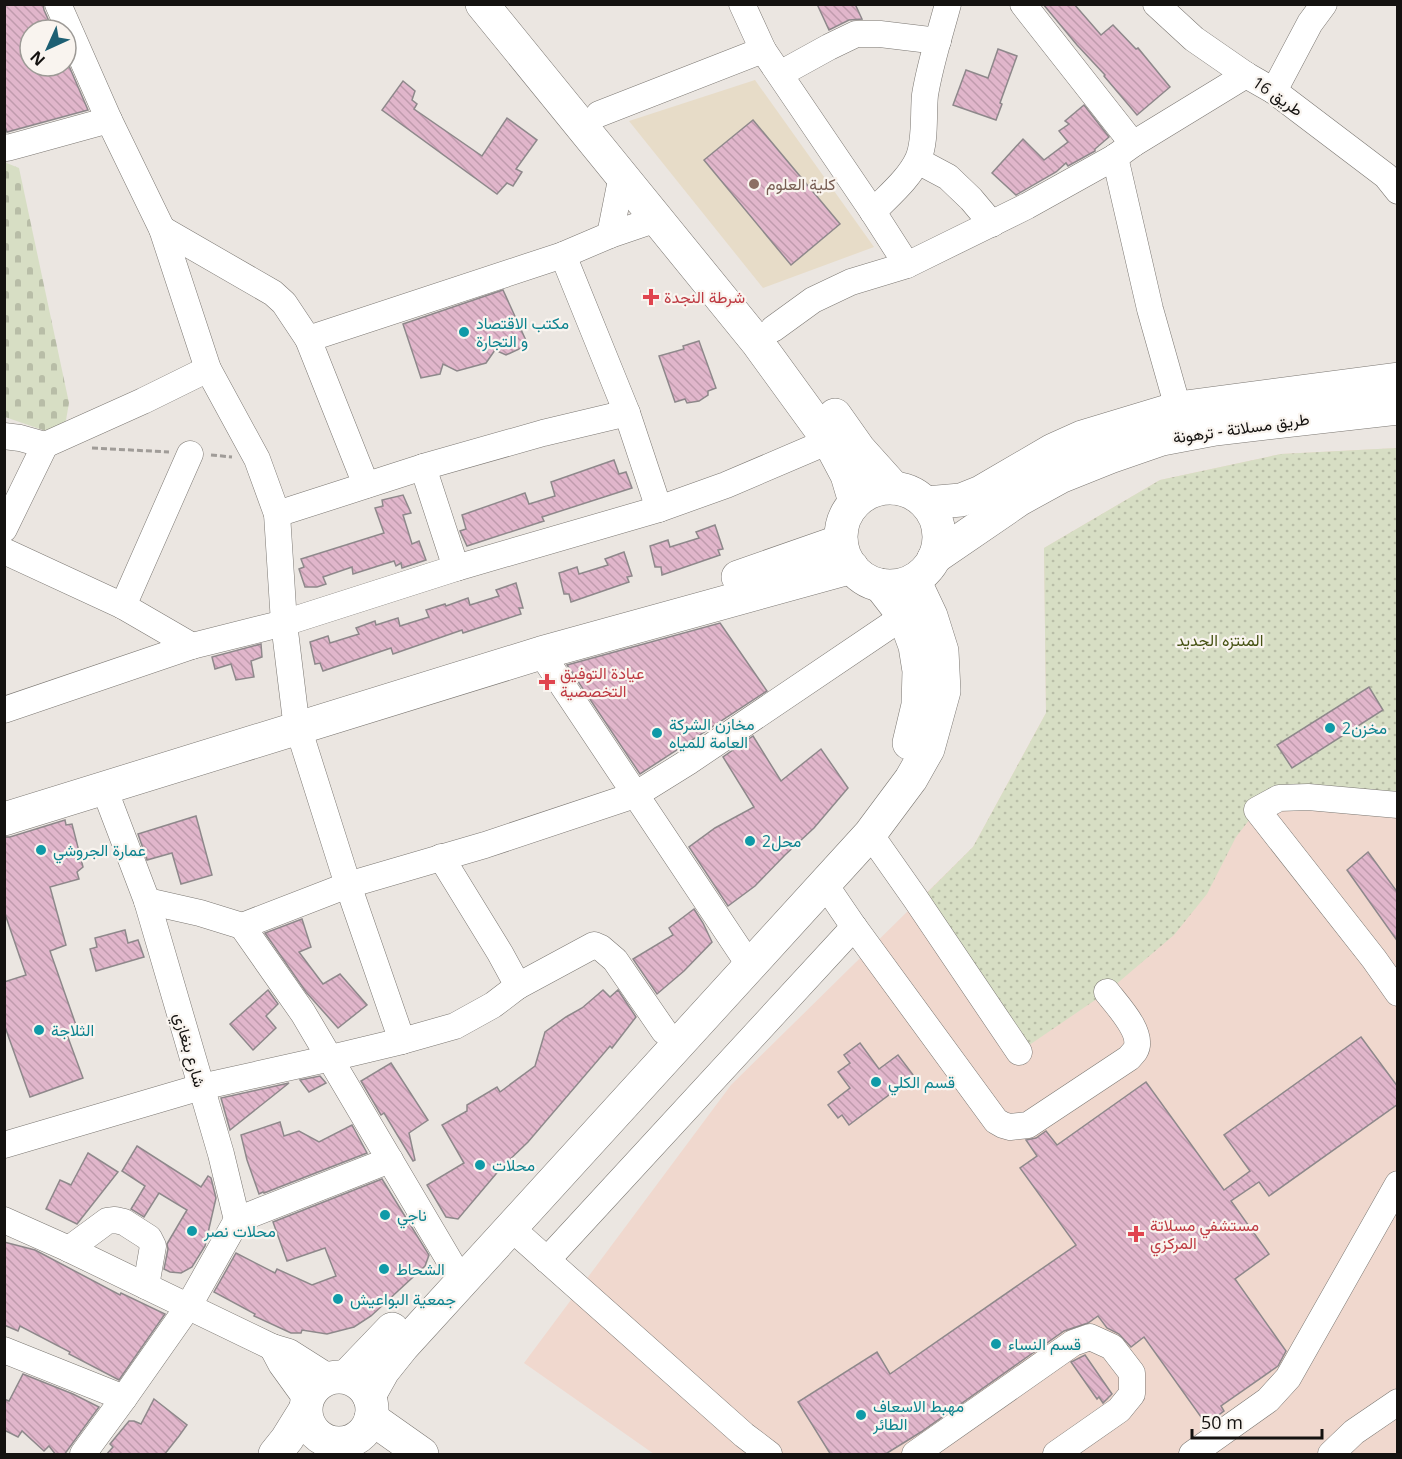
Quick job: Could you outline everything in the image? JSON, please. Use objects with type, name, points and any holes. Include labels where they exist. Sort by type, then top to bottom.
[{"type":"main road","points":[[482,4],[756,342],[829,441],[848,475],[855,502]]},
{"type":"main road","points":[[510,4],[773,329],[859,449],[894,488]]},
{"type":"main road","name":"طريق مسلاتة - ترهونة","points":[[926,503],[961,500],[981,492],[1053,450],[1082,437],[1178,408],[1398,379]]},
{"type":"main road","name":"طريق مسلاتة - ترهونة","points":[[924,569],[1020,499],[1060,477],[1162,439],[1215,429],[1398,408]]},
{"type":"main road","points":[[894,488],[911,493],[926,503],[936,520],[939,539],[924,569],[897,585],[880,585],[860,575],[846,554],[842,527],[847,513],[855,502],[880,489],[894,488]]},
{"type":"main road","points":[[4,800],[541,653],[846,554]]},
{"type":"main road","points":[[4,819],[104,788],[297,720],[765,568],[846,554]]},
{"type":"main road","points":[[819,877],[870,834],[911,779],[928,749],[944,691],[942,651],[931,616],[924,569]]},
{"type":"main road","points":[[306,1405],[307,1419],[311,1428],[326,1441],[452,1265],[505,1222],[819,877],[889,780],[902,761],[911,739],[918,705],[919,671],[915,646],[904,616],[880,585]]},
{"type":"main road","points":[[345,1415],[664,1031],[745,959]]},
{"type":"main road","points":[[275,1455],[287,1439],[313,1389],[322,1381],[345,1415],[384,1455]]},
{"type":"main road","points":[[345,1415],[422,1455]]},
{"type":"street","points":[[58,4],[109,120],[162,229],[208,369],[257,459],[277,514],[284,623],[297,720],[348,885],[402,1041]]},
{"type":"street","points":[[742,4],[763,50],[907,265]]},
{"type":"street","points":[[873,212],[912,171],[922,150],[925,94],[948,4]]},
{"type":"street","points":[[1023,4],[1124,150],[1150,309],[1178,408]]},
{"type":"street","name":"طريق 16","points":[[1156,4],[1194,39],[1246,75],[1274,91],[1386,176],[1398,191]]},
{"type":"street","points":[[1274,91],[1310,24],[1324,4]]},
{"type":"street","points":[[780,74],[856,34],[880,34],[938,41]]},
{"type":"street","points":[[599,114],[763,50]]},
{"type":"street","points":[[773,329],[813,300],[851,282],[907,265],[1027,206],[1246,75]]},
{"type":"street","points":[[4,147],[8,148],[109,120]]},
{"type":"street","points":[[918,160],[948,177],[972,199],[992,224]]},
{"type":"street","points":[[610,235],[622,175]]},
{"type":"street","points":[[308,339],[563,255],[610,235],[657,219]]},
{"type":"street","points":[[162,229],[273,293],[284,303],[308,339],[366,485]]},
{"type":"street","points":[[563,255],[627,413],[659,509]]},
{"type":"street","points":[[4,529],[45,445],[208,369]]},
{"type":"street","points":[[277,514],[423,467],[543,433],[627,413]]},
{"type":"street","points":[[4,435],[45,445]]},
{"type":"street","points":[[4,710],[192,646],[284,623],[456,568],[659,509],[726,485],[829,441]]},
{"type":"street","points":[[123,606],[190,454]]},
{"type":"street","points":[[423,467],[456,568]]},
{"type":"street","points":[[4,551],[123,606],[192,646]]},
{"type":"street","points":[[242,926],[348,885],[485,845],[635,795],[688,762],[904,616]]},
{"type":"street","points":[[541,653],[745,959]]},
{"type":"street","name":"شارع بنغازي","points":[[104,788],[147,901],[221,1154],[237,1220]]},
{"type":"street","points":[[1398,805],[1308,797],[1279,798],[1257,810],[1374,958],[1398,993]]},
{"type":"street","points":[[870,834],[1019,1052]]},
{"type":"street","points":[[441,857],[518,986]]},
{"type":"street","points":[[819,877],[972,1088],[996,1120],[1003,1125],[1028,1125],[1129,1058],[1135,1051],[1137,1044],[1133,1026],[1107,992]]},
{"type":"street","points":[[147,901],[200,913],[242,926],[303,1013],[331,1058],[452,1265]]},
{"type":"street","points":[[547,1260],[854,927]]},
{"type":"street","points":[[4,1145],[201,1087],[402,1041],[454,1026],[493,1005],[518,986],[594,945],[615,960],[664,1031]]},
{"type":"street","points":[[83,1455],[188,1307],[237,1220],[390,1160]]},
{"type":"street","points":[[1192,1455],[1268,1400],[1288,1378],[1398,1184]]},
{"type":"street","points":[[4,1220],[272,1347],[289,1352],[345,1415]]},
{"type":"street","points":[[69,1249],[106,1221],[124,1222],[149,1238],[153,1246],[146,1286]]},
{"type":"street","points":[[505,1222],[748,1445],[769,1455]]},
{"type":"street","points":[[915,1455],[1073,1344],[1090,1337],[1112,1347],[1132,1373],[1132,1394],[1119,1410],[1056,1455]]},
{"type":"street","points":[[272,1347],[306,1405]]},
{"type":"street","points":[[4,1350],[124,1398]]},
{"type":"street","points":[[1331,1455],[1354,1432],[1398,1402]]},
{"type":"path","points":[[90,447],[257,459]]},
{"type":"shaded area","name":"كلية العلوم","points":[[755,80],[874,247],[763,288],[629,121]]},
{"type":"shaded area","points":[[1397,448],[1397,1454],[654,1454],[524,1363],[731,1085],[973,847],[1046,713],[1044,548],[1160,480],[1281,454]]},
{"type":"green space","points":[[4,162],[19,168],[69,403],[63,437],[5,417]]},
{"type":"green space","name":"المنتزه الجديد","points":[[1397,448],[1397,805],[1257,810],[1236,837],[1207,894],[1174,935],[1107,992],[1019,1052],[922,898],[973,847],[1046,713],[1044,548],[1160,480],[1281,454]]},
{"type":"building","points":[[4,4],[43,4],[48,18],[18,18],[18,78],[74,78],[88,110],[7,132],[4,124]]},
{"type":"building","points":[[817,4],[855,4],[862,19],[849,20],[829,30]]},
{"type":"building","points":[[1043,4],[1074,4],[1101,35],[1113,25],[1136,49],[1138,48],[1170,87],[1137,115]]},
{"type":"building","points":[[998,49],[1017,56],[996,120],[953,105],[966,70],[988,78]]},
{"type":"building","points":[[403,81],[415,91],[412,100],[417,104],[414,109],[482,156],[507,118],[537,140],[516,169],[522,172],[513,186],[507,183],[497,194],[382,110]]},
{"type":"building","points":[[1084,105],[1109,137],[1095,151],[1068,166],[1066,163],[1056,172],[1016,195],[992,173],[1023,139],[1044,160],[1068,142],[1059,131],[1069,124],[1065,121]]},
{"type":"building","points":[[753,120],[840,224],[791,265],[704,160]]},
{"type":"building","name":"مكتب الاقتصاد و التجارة","points":[[503,290],[528,345],[506,355],[495,350],[486,363],[457,371],[443,364],[440,374],[421,378],[403,324]]},
{"type":"building","points":[[699,341],[716,388],[708,391],[708,395],[699,401],[687,403],[685,399],[675,402],[659,356],[684,349],[683,346]]},
{"type":"building","points":[[614,460],[619,474],[626,472],[632,488],[542,517],[544,521],[467,546],[460,531],[466,529],[462,515],[525,493],[529,504],[555,496],[551,482]]},
{"type":"building","points":[[403,495],[411,513],[403,515],[412,544],[419,541],[426,560],[402,568],[401,563],[396,566],[394,561],[353,574],[352,567],[323,577],[326,584],[305,587],[299,569],[304,567],[301,559],[384,533],[375,508],[383,506],[382,500]]},
{"type":"building","points":[[715,525],[723,549],[718,550],[720,555],[662,575],[661,567],[655,567],[650,546],[668,540],[670,547],[699,538],[696,532]]},
{"type":"building","points":[[624,552],[632,576],[627,577],[629,582],[571,602],[569,594],[564,594],[559,573],[577,567],[579,574],[608,565],[605,559]]},
{"type":"building","points":[[516,583],[523,608],[519,608],[521,614],[463,633],[462,630],[393,654],[391,648],[323,671],[320,663],[315,664],[310,642],[328,636],[330,643],[359,634],[356,628],[375,621],[376,625],[398,618],[400,626],[429,617],[426,610],[445,604],[446,606],[468,598],[470,605],[499,596],[496,590]]},
{"type":"building","name":"مخازن الشركة العامة للمياه","points":[[720,623],[767,691],[640,774],[567,665]]},
{"type":"building","points":[[261,644],[262,657],[251,661],[254,677],[236,680],[231,664],[215,669],[212,657]]},
{"type":"building","name":"مخزن2","points":[[1369,687],[1383,710],[1292,768],[1277,745]]},
{"type":"building","points":[[753,736],[781,781],[821,749],[848,788],[814,828],[755,886],[728,906],[689,847],[715,828],[754,807],[723,757]]},
{"type":"building","points":[[196,816],[212,875],[181,884],[172,853],[147,860],[138,834]]},
{"type":"building","points":[[65,820],[66,825],[72,824],[83,867],[77,872],[79,879],[50,887],[66,945],[50,951],[77,1028],[66,1032],[83,1078],[30,1097],[4,1024],[4,982],[26,975],[4,911],[4,837]]},
{"type":"building","points":[[1368,852],[1398,893],[1398,942],[1347,870]]},
{"type":"building","points":[[694,909],[712,942],[684,971],[657,994],[633,959],[673,935],[669,928]]},
{"type":"building","points":[[302,919],[311,947],[299,952],[323,984],[340,974],[367,1005],[338,1028],[306,992],[265,933]]},
{"type":"building","points":[[125,930],[128,943],[138,940],[144,957],[96,971],[90,949],[97,947],[95,938]]},
{"type":"building","points":[[268,990],[278,1004],[266,1016],[276,1028],[253,1050],[230,1024]]},
{"type":"building","points":[[603,990],[610,997],[618,990],[636,1017],[612,1048],[610,1046],[458,1219],[446,1217],[427,1185],[464,1163],[442,1125],[467,1111],[467,1105],[497,1087],[500,1092],[535,1066],[545,1032],[582,1008]]},
{"type":"building","points":[[1361,1037],[1398,1087],[1398,1104],[1269,1196],[1259,1182],[1231,1201],[1269,1254],[1235,1279],[1286,1351],[1278,1366],[1221,1406],[1224,1411],[1206,1424],[1144,1337],[1131,1347],[1119,1334],[1107,1328],[1098,1316],[1088,1323],[1064,1331],[921,1432],[884,1455],[831,1455],[798,1402],[877,1352],[890,1374],[1076,1245],[1020,1168],[1037,1156],[1026,1140],[1036,1138],[1046,1131],[1057,1145],[1146,1082],[1224,1190],[1250,1171],[1224,1135]]},
{"type":"building","name":"قسم الكلي","points":[[860,1043],[879,1069],[898,1055],[914,1076],[849,1125],[842,1115],[838,1118],[828,1105],[850,1088],[838,1072],[850,1063],[844,1055]]},
{"type":"building","points":[[391,1063],[428,1120],[409,1133],[415,1160],[413,1161],[384,1113],[381,1115],[361,1081]]},
{"type":"building","points":[[320,1076],[326,1083],[309,1092],[300,1080]]},
{"type":"building","points":[[289,1083],[230,1130],[221,1098]]},
{"type":"building","points":[[280,1122],[284,1136],[299,1131],[319,1142],[352,1125],[367,1153],[259,1194],[241,1135]]},
{"type":"building","points":[[137,1146],[201,1187],[208,1176],[211,1178],[216,1198],[205,1246],[192,1267],[181,1273],[164,1269],[167,1244],[187,1210],[159,1193],[144,1217],[131,1209],[145,1186],[122,1171]]},
{"type":"building","points":[[88,1153],[118,1172],[77,1224],[46,1209],[60,1180],[71,1185]]},
{"type":"building","points":[[382,1179],[429,1255],[425,1266],[371,1316],[354,1327],[327,1334],[302,1330],[301,1333],[291,1333],[254,1316],[255,1314],[214,1292],[236,1253],[275,1273],[277,1269],[312,1285],[336,1276],[325,1248],[287,1261],[273,1222]]},
{"type":"building","points":[[4,1242],[35,1250],[120,1295],[121,1293],[165,1314],[119,1380],[20,1326],[18,1331],[4,1325]]},
{"type":"building","points":[[1085,1355],[1112,1394],[1103,1403],[1099,1397],[1097,1399],[1071,1362]]},
{"type":"building","points":[[23,1374],[99,1407],[64,1455],[56,1455],[49,1446],[44,1451],[22,1431],[18,1437],[4,1430],[4,1399],[9,1401]]},
{"type":"building","points":[[154,1399],[187,1425],[164,1455],[106,1455],[113,1447],[110,1444],[129,1421],[141,1424]]},
{"type":"place","name":"كلية العلوم","points":[[754,184]]},
{"type":"place","name":"شرطة النجدة","points":[[651,297]]},
{"type":"place","name":"مكتب الاقتصاد و التجارة","points":[[464,332]]},
{"type":"place","name":"عيادة التوفيق التخصصية","points":[[547,682]]},
{"type":"place","name":"مخزن2","points":[[1330,728]]},
{"type":"place","name":"مخازن الشركة العامة للمياه","points":[[657,733]]},
{"type":"place","name":"محل2","points":[[750,841]]},
{"type":"place","name":"عمارة الجروشي","points":[[41,850]]},
{"type":"place","name":"الثلاجة","points":[[39,1030]]},
{"type":"place","name":"قسم الكلي","points":[[876,1082]]},
{"type":"place","name":"محلات","points":[[480,1165]]},
{"type":"place","name":"ناجي","points":[[385,1215]]},
{"type":"place","name":"محلات نصر","points":[[192,1231]]},
{"type":"place","name":"مستشفي مسلاتة المركزي","points":[[1136,1234]]},
{"type":"place","name":"الشحاط","points":[[384,1269]]},
{"type":"place","name":"جمعية البواعيش","points":[[338,1299]]},
{"type":"place","name":"قسم النساء","points":[[996,1344]]},
{"type":"place","name":"مهبط الاسعاف الطائر","points":[[861,1415]]}]
